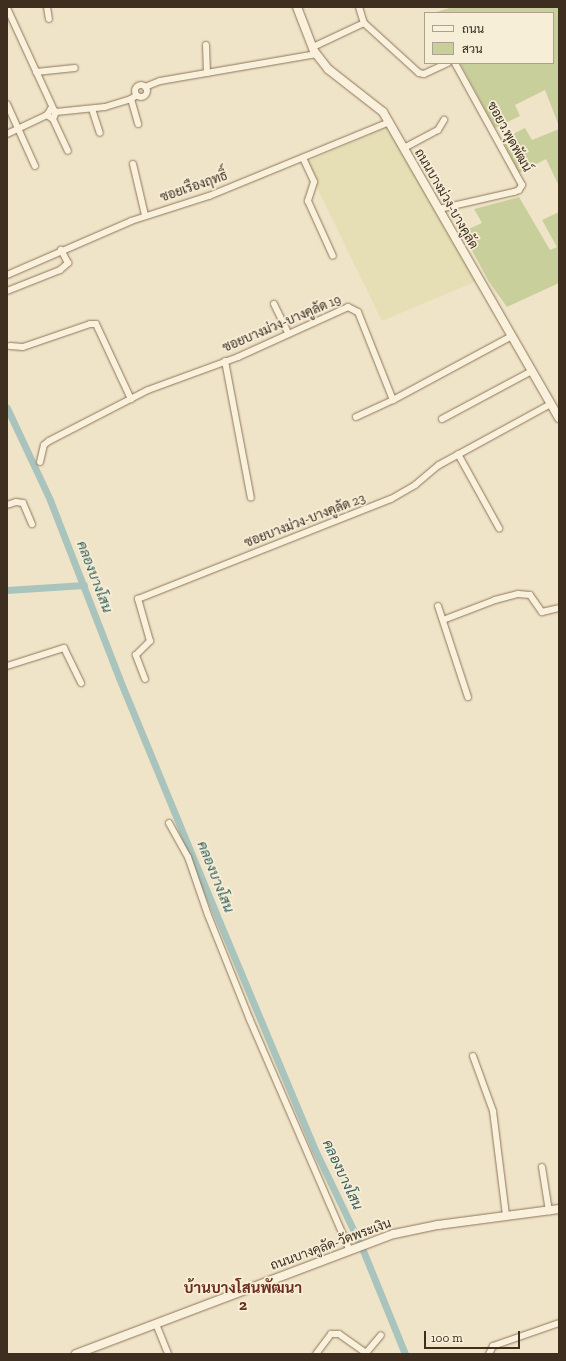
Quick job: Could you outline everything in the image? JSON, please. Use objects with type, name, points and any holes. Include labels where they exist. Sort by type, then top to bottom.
[{"type":"street","points":[[15,7],[7,8],[55,111],[53,119]]},
{"type":"street","points":[[47,7],[49,19]]},
{"type":"street","name":"ถนนบางม่วง-บางคูลัด","points":[[297,7],[315,51],[328,70],[383,112],[558,415]]},
{"type":"street","points":[[359,7],[364,23],[419,73],[424,74],[446,64]]},
{"type":"street","points":[[7,134],[47,115],[49,110],[92,109],[131,99],[137,95],[142,97],[146,94],[145,86],[315,51],[364,23]]},
{"type":"street","points":[[206,45],[207,73]]},
{"type":"street","name":"ซอยว.พุดพัฒน์","points":[[439,209],[514,192],[522,188],[522,185],[456,64]]},
{"type":"street","points":[[36,72],[75,68]]},
{"type":"street","points":[[131,99],[138,124]]},
{"type":"street","points":[[7,104],[35,166]]},
{"type":"street","points":[[92,109],[100,133]]},
{"type":"street","points":[[47,115],[53,119],[68,151]]},
{"type":"street","points":[[404,148],[438,130],[444,120]]},
{"type":"street","name":"ซอยเรืองฤทธิ์","points":[[7,275],[61,250],[145,215],[202,198],[389,122]]},
{"type":"street","points":[[303,158],[314,182],[308,201],[333,256]]},
{"type":"street","points":[[133,164],[145,215]]},
{"type":"street","points":[[7,291],[60,270],[68,263],[61,250]]},
{"type":"street","points":[[274,304],[288,333]]},
{"type":"street","name":"ซอยบางม่วง-บางคูลัด 19","points":[[40,462],[44,445],[49,441],[131,399],[164,383],[225,361],[348,307],[356,309],[393,400]]},
{"type":"street","points":[[10,346],[23,347],[90,324],[96,324],[131,399]]},
{"type":"street","points":[[356,417],[393,400],[512,336]]},
{"type":"street","points":[[225,361],[251,498]]},
{"type":"street","points":[[442,419],[532,371]]},
{"type":"street","name":"ซอยบางม่วง-บางคูลัด 23","points":[[145,679],[136,655],[150,641],[138,599],[391,499],[408,490],[431,471],[458,454],[551,404]]},
{"type":"street","points":[[458,454],[499,528]]},
{"type":"street","points":[[7,505],[16,502],[23,503],[32,524]]},
{"type":"street","points":[[443,620],[495,600],[518,594],[530,595],[542,612],[559,608]]},
{"type":"street","points":[[438,606],[468,697]]},
{"type":"street","points":[[7,666],[64,648],[81,683]]},
{"type":"street","points":[[169,823],[188,857],[208,916],[259,1041],[351,1249]]},
{"type":"street","points":[[473,1056],[493,1111],[506,1216]]},
{"type":"street","points":[[542,1167],[549,1211]]},
{"type":"street","name":"ถนนบางคูลัด-วัดพระเงิน","points":[[76,1354],[366,1242],[438,1225],[559,1209]]},
{"type":"street","points":[[156,1324],[168,1354]]},
{"type":"street","points":[[489,1354],[493,1346],[559,1324]]},
{"type":"street","points":[[316,1354],[331,1334],[339,1334],[366,1352],[381,1336]]},
{"type":"shaded area","points":[[389,126],[477,281],[382,321],[320,194],[307,162]]},
{"type":"green space","points":[[453,7],[559,7],[559,126],[545,90],[515,105],[520,116],[495,128],[461,64],[554,64],[554,12],[436,12]]},
{"type":"green space","points":[[525,128],[532,140],[559,129],[559,186],[546,159],[519,173],[502,139]]},
{"type":"green space","points":[[519,197],[550,250],[557,247],[542,220],[559,212],[559,283],[507,307],[489,282],[462,232],[482,223],[474,209]]},
{"type":"waterway","name":"คลองบางโสน","points":[[7,408],[50,500],[119,678],[220,923],[315,1150],[362,1248],[405,1354]]},
{"type":"waterway","points":[[7,590],[84,585]]},
{"type":"district","name":"บ้านบางโสนพัฒนา 2","points":[[243,1296]]}]
